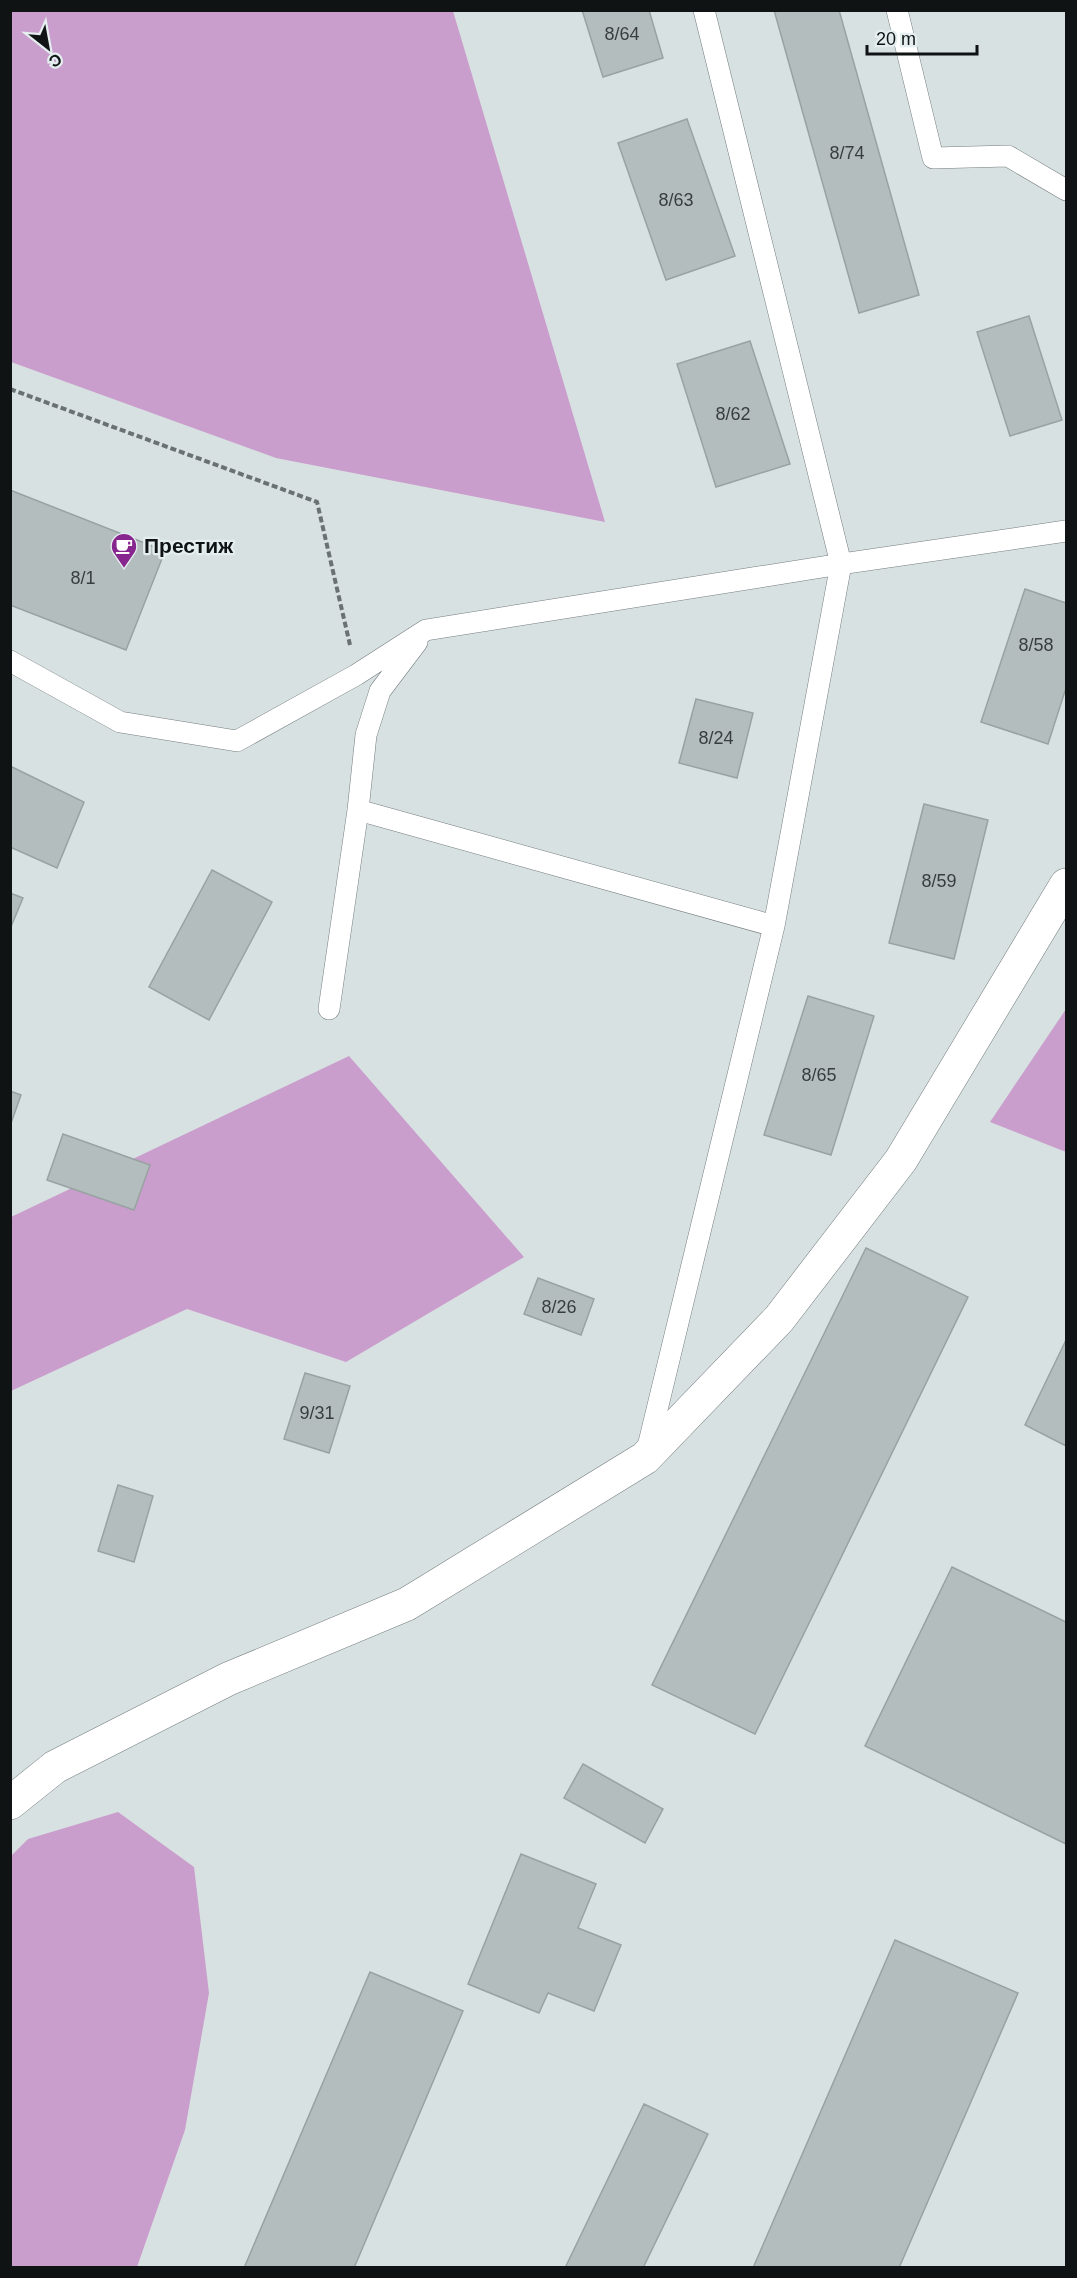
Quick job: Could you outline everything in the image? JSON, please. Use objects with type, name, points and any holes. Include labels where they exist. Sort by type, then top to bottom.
[{"type":"street","points":[[10,1803],[55,1767],[228,1679],[407,1604],[645,1458],[779,1319],[901,1160],[1066,885]]},
{"type":"lane","points":[[645,1458],[774,926],[841,564],[704,10]]},
{"type":"lane","points":[[897,10],[933,158],[1008,156],[1066,190]]},
{"type":"lane","points":[[10,661],[120,722],[237,741],[356,675],[426,630],[1066,531]]},
{"type":"lane","points":[[329,1009],[358,810],[366,735],[380,691],[426,630]]},
{"type":"lane","points":[[358,810],[774,926]]},
{"type":"path","points":[[10,389],[317,502],[356,675]]},
{"type":"shaded area","points":[[10,11],[453,11],[605,522],[276,458],[11,362]]},
{"type":"shaded area","points":[[1066,1009],[1066,1152],[990,1122]]},
{"type":"shaded area","points":[[349,1056],[524,1257],[346,1362],[187,1309],[11,1391],[11,1217]]},
{"type":"shaded area","points":[[118,1812],[194,1867],[209,1993],[185,2130],[137,2267],[11,2267],[11,1856],[28,1839]]},
{"type":"building","points":[[582,10],[649,10],[663,58],[603,77]]},
{"type":"building","points":[[774,10],[839,10],[919,295],[859,313]]},
{"type":"building","points":[[687,119],[735,256],[666,280],[618,143]]},
{"type":"building","points":[[1029,316],[1062,420],[1010,436],[977,332]]},
{"type":"building","points":[[750,341],[790,464],[716,487],[677,364]]},
{"type":"building","points":[[10,490],[165,551],[126,650],[10,605]]},
{"type":"building","points":[[1025,589],[1066,603],[1066,688],[1048,744],[981,722]]},
{"type":"building","points":[[696,699],[753,713],[737,778],[679,763]]},
{"type":"building","points":[[10,766],[84,802],[57,868],[10,847]]},
{"type":"building","points":[[924,804],[988,820],[954,959],[889,943]]},
{"type":"building","points":[[212,870],[272,902],[209,1020],[149,987]]},
{"type":"building","points":[[10,893],[23,898],[10,929]]},
{"type":"building","points":[[808,996],[874,1016],[831,1155],[764,1135]]},
{"type":"building","points":[[10,1091],[21,1095],[10,1126]]},
{"type":"building","points":[[63,1134],[150,1165],[134,1210],[47,1180]]},
{"type":"building","points":[[866,1248],[968,1297],[755,1734],[652,1685]]},
{"type":"building","points":[[538,1278],[594,1299],[581,1335],[524,1314]]},
{"type":"building","points":[[1066,1340],[1066,1446],[1025,1425]]},
{"type":"building","points":[[305,1373],[350,1386],[329,1453],[284,1439]]},
{"type":"building","points":[[118,1485],[153,1496],[134,1562],[98,1551]]},
{"type":"building","points":[[952,1567],[1066,1622],[1066,1844],[865,1746]]},
{"type":"building","points":[[583,1764],[663,1809],[645,1843],[564,1798]]},
{"type":"building","points":[[521,1854],[596,1884],[578,1928],[621,1945],[594,2011],[548,1993],[539,2013],[468,1984]]},
{"type":"building","points":[[895,1940],[1018,1993],[899,2268],[753,2268]]},
{"type":"building","points":[[370,1972],[463,2011],[354,2268],[244,2268]]},
{"type":"building","points":[[644,2104],[708,2134],[643,2268],[565,2268]]},
{"type":"place","name":"Престиж","points":[[124,569]]}]
